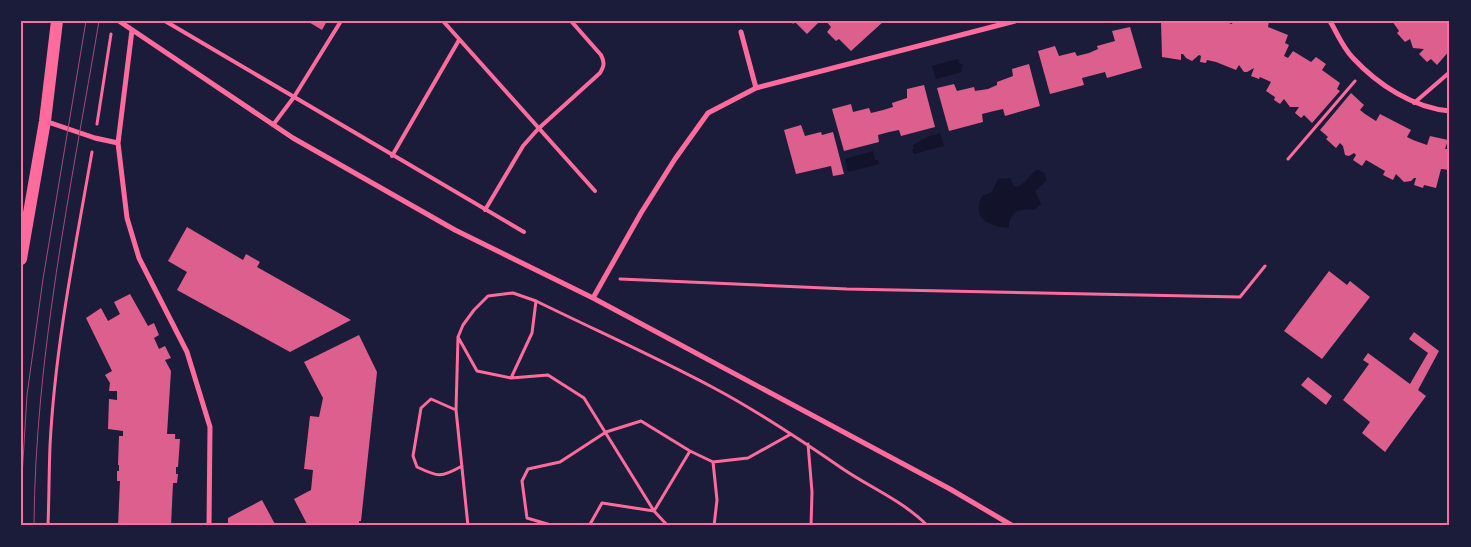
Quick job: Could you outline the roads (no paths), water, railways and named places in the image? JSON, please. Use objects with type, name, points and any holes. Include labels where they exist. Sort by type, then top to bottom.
[{"type":"main road","points":[[21,259],[45,121],[57,21]]},
{"type":"street","points":[[119,21],[293,138],[455,230],[593,298],[950,489],[1013,526]]},
{"type":"street","points":[[593,298],[641,213],[708,113],[756,88],[1015,21]]},
{"type":"street","points":[[1330,21],[1352,57],[1376,79],[1414,103],[1450,111]]},
{"type":"street","points":[[132,30],[118,144],[127,218],[139,258],[187,352],[210,427],[210,526]]},
{"type":"street","points":[[742,32],[756,88]]},
{"type":"street","points":[[45,121],[118,144]]},
{"type":"lane","points":[[166,21],[392,156],[524,232]]},
{"type":"lane","points":[[273,125],[294,97],[341,21]]},
{"type":"lane","points":[[443,21],[595,191]]},
{"type":"lane","points":[[485,210],[523,146],[538,129],[600,73],[604,66],[602,55],[571,21]]},
{"type":"lane","points":[[392,156],[459,40]]},
{"type":"lane","points":[[1414,103],[1450,72]]},
{"type":"tram line","points":[[21,526],[27,395],[43,279],[86,21]]},
{"type":"tram line","points":[[34,526],[36,462],[41,399],[56,272],[99,21]]}]
